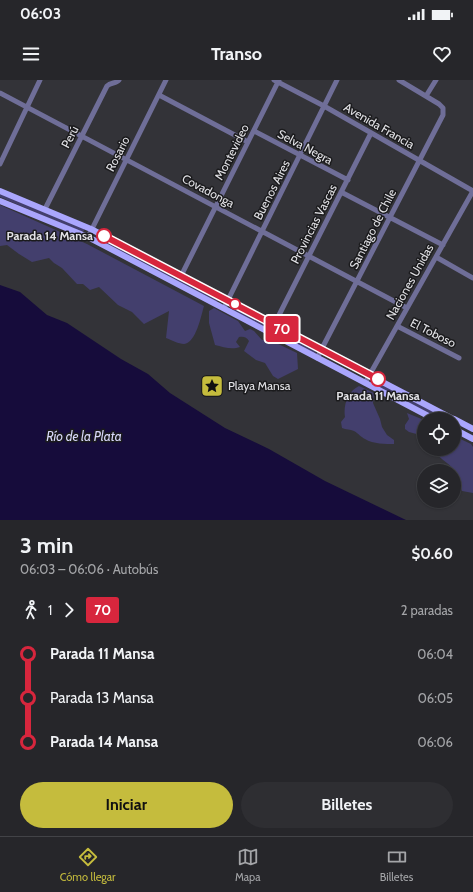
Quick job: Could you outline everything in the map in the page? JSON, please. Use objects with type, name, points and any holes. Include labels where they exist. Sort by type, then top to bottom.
[{"type":"main road","points":[[0,191],[91,229],[441,412]]},
{"type":"main road","points":[[0,201],[88,237],[420,412]]},
{"type":"main road","points":[[461,423],[473,429]]},
{"type":"main road","points":[[461,433],[473,439]]},
{"type":"street","points":[[0,164],[40,80]]},
{"type":"street","name":"Perú","points":[[45,209],[107,86],[110,83],[119,80]]},
{"type":"street","name":"Rosario","points":[[88,237],[166,80]]},
{"type":"street","name":"Buenos Aires","points":[[224,308],[338,80]]},
{"type":"street","points":[[399,80],[426,96],[436,80]]},
{"type":"street","name":"Avenida Francia","points":[[277,81],[324,106],[473,191]]},
{"type":"street","name":"Montevideo","points":[[181,276],[254,131],[277,81]]},
{"type":"street","name":"Covadonga","points":[[0,93],[407,308]]},
{"type":"street","points":[[158,95],[248,142]]},
{"type":"street","name":"Santiago de Chile","points":[[317,358],[443,115],[443,108],[426,96]]},
{"type":"street","name":"Selva Negra","points":[[254,131],[348,180]]},
{"type":"street","name":"Provincias Vascas","points":[[274,325],[372,133]]},
{"type":"street","name":"Naciones Unidas","points":[[364,383],[473,191]]},
{"type":"street","points":[[342,192],[443,245]]},
{"type":"street","points":[[436,257],[473,278]]},
{"type":"street","name":"El Toboso","points":[[397,326],[459,358]]},
{"type":"shaded area","points":[[0,193],[84,228],[84,231],[79,231],[0,197]]},
{"type":"shaded area","points":[[0,205],[87,244],[204,306],[192,339],[184,344],[177,343],[166,338],[169,311],[144,324],[132,312],[118,305],[99,287],[90,290],[83,284],[77,284],[62,268],[49,258],[32,262],[7,245],[0,246]]},
{"type":"shaded area","points":[[95,235],[100,236],[218,298],[220,301],[215,301],[98,239]]},
{"type":"shaded area","points":[[232,307],[317,350],[317,352],[314,353],[234,311]]},
{"type":"shaded area","points":[[214,308],[238,321],[245,331],[250,329],[254,331],[262,340],[270,340],[297,353],[298,369],[278,379],[273,376],[265,363],[256,360],[244,351],[249,341],[245,337],[239,337],[236,342],[240,347],[237,348],[228,348],[215,345],[209,323],[209,311]]},
{"type":"shaded area","points":[[376,382],[434,412],[427,412],[375,385]]},
{"type":"shaded area","points":[[359,386],[374,393],[373,403],[382,427],[387,435],[394,440],[394,444],[368,441],[354,431],[342,428],[341,422],[345,417],[347,399],[352,391]]},
{"type":"shaded area","points":[[407,413],[417,417],[417,434],[405,429],[405,425],[409,419]]},
{"type":"shaded area","points":[[461,439],[471,444],[473,447],[473,493],[462,491],[461,464],[448,464],[439,456],[461,456]]},
{"type":"water","name":"Río de la Plata","points":[[0,285],[20,292],[47,315],[67,323],[121,359],[148,374],[170,393],[225,428],[269,449],[325,481],[406,520],[0,520]]},
{"type":"bus line","name":"70","points":[[104,236],[378,379]]},
{"type":"place","name":"Parada 14 Mansa","points":[[104,236]]},
{"type":"place","name":"Parada 11 Mansa","points":[[378,379]]},
{"type":"place","name":"Playa Mansa","points":[[212,386]]}]
